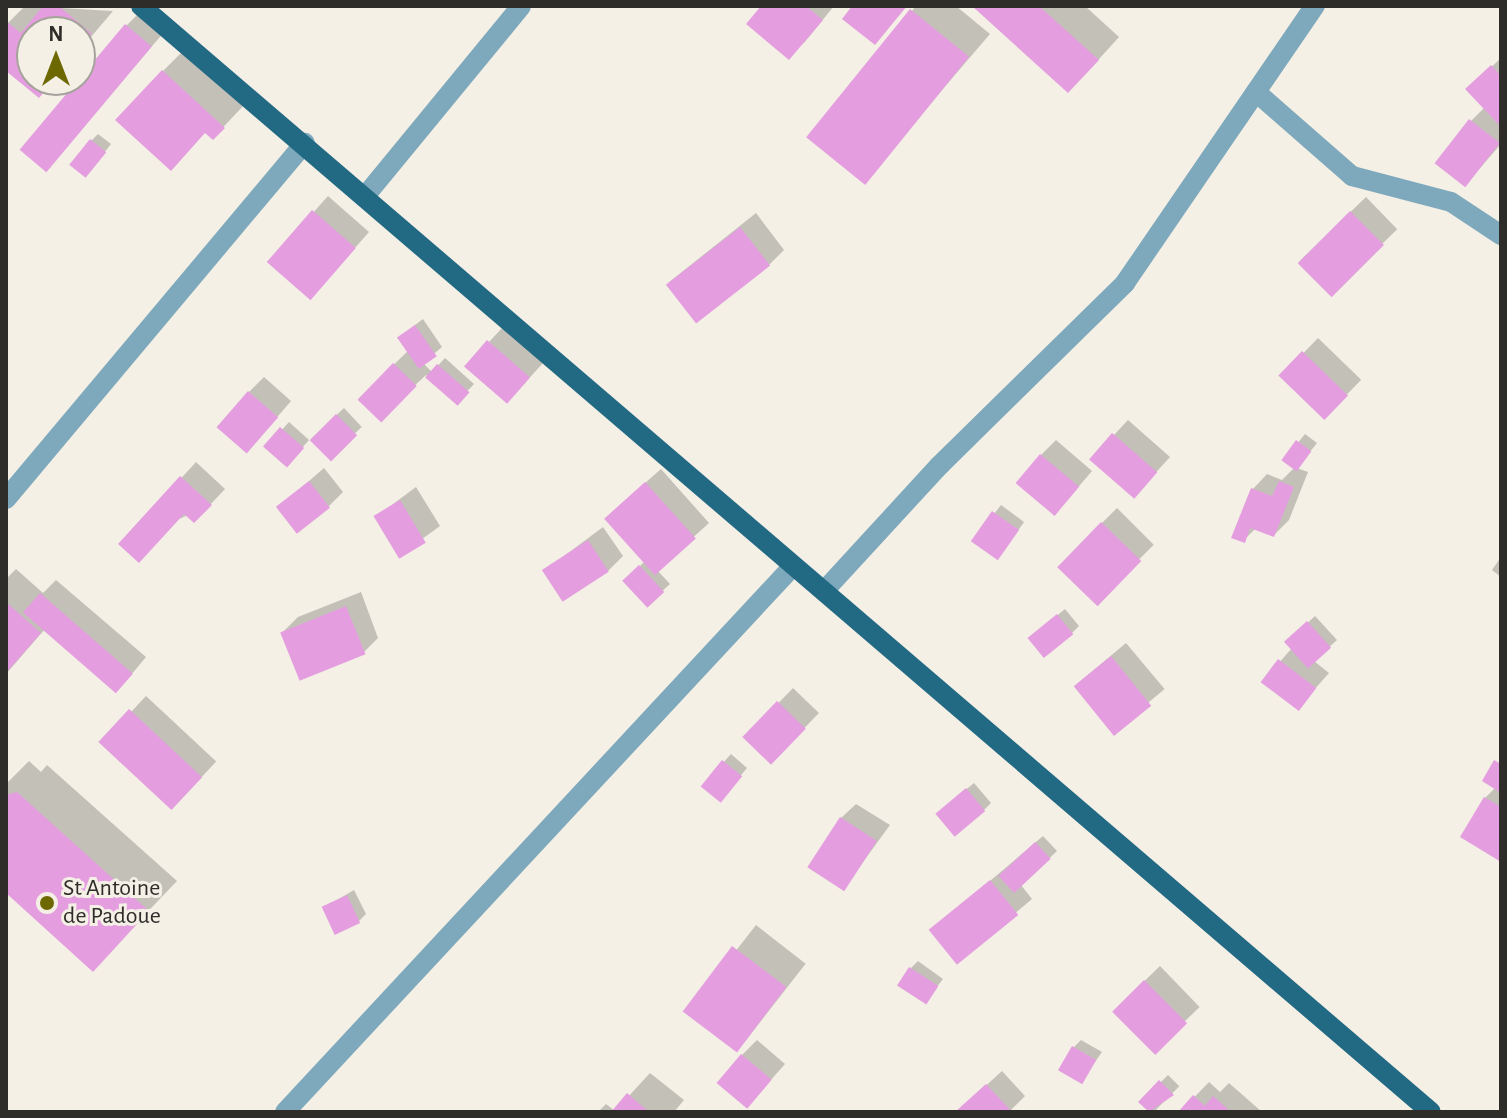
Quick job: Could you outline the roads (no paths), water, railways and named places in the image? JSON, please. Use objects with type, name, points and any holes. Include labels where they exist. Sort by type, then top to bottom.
[{"type":"main road","points":[[141,6],[366,195],[793,566],[1431,1112]]},
{"type":"street","points":[[366,195],[521,6]]},
{"type":"street","points":[[824,591],[940,465],[1125,283],[1315,6]]},
{"type":"street","points":[[1256,92],[1352,176],[1451,202],[1501,235]]},
{"type":"street","points":[[6,499],[305,143]]},
{"type":"street","points":[[285,1112],[793,566]]},
{"type":"place","name":"St Antoine de Padoue","points":[[47,903]]}]
